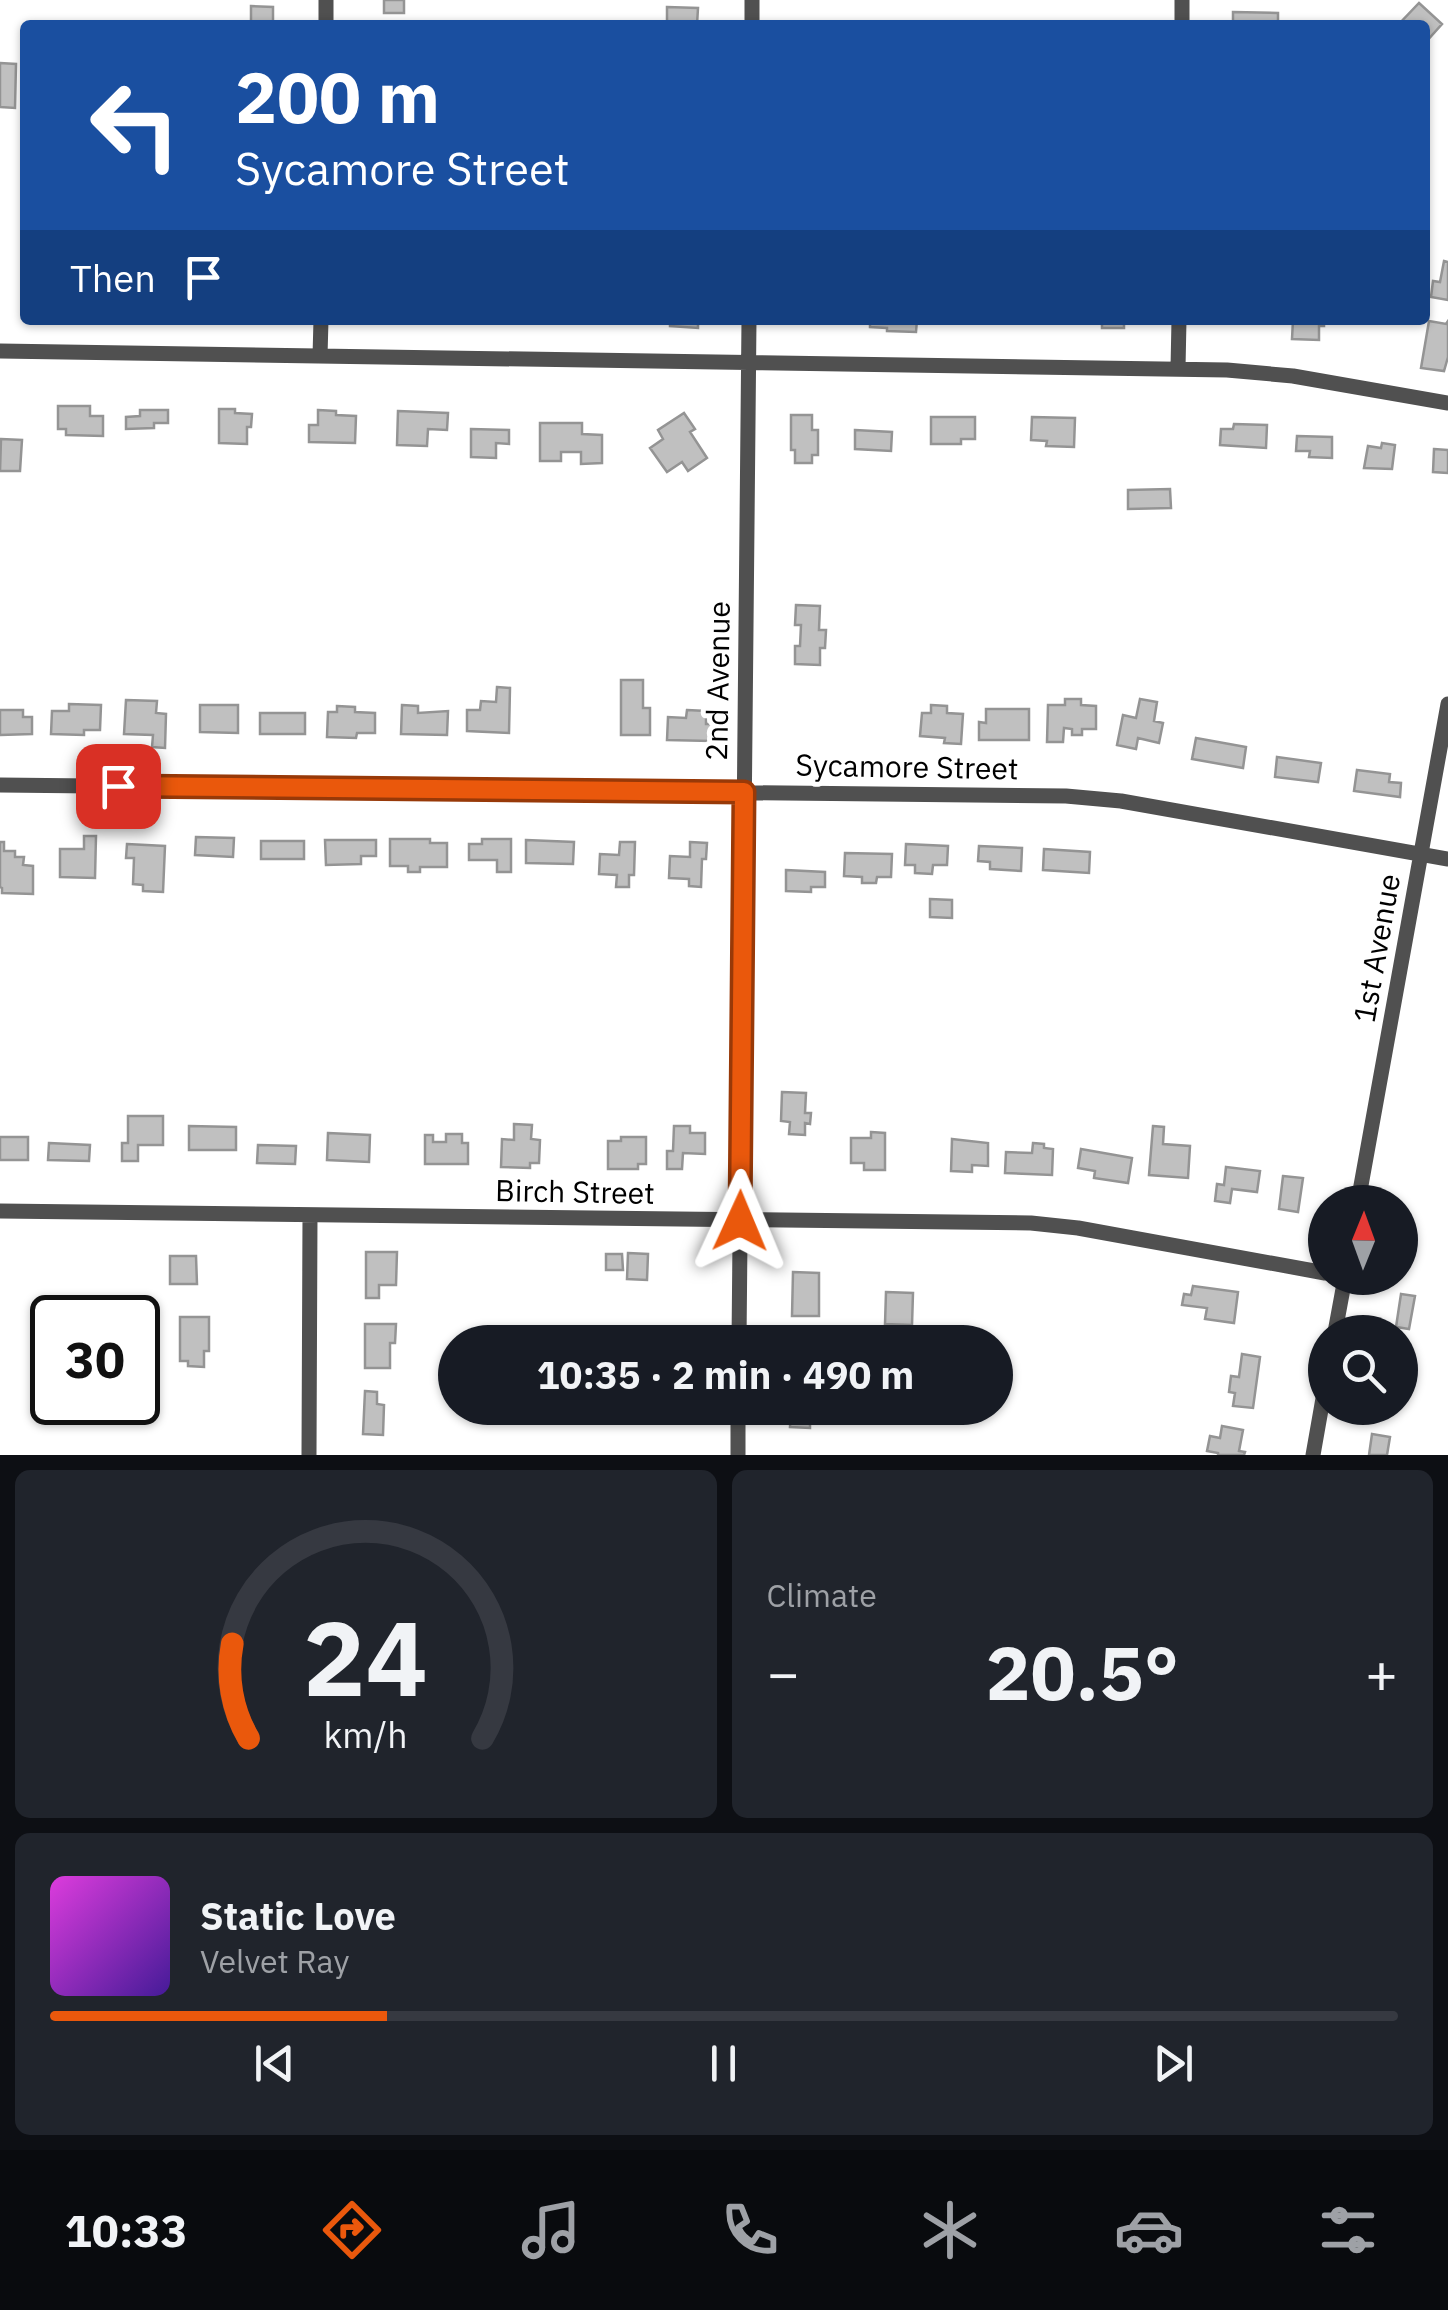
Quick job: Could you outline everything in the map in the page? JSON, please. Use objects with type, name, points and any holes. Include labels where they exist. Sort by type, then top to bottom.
[{"type":"street","points":[[320,356],[321,325]]},
{"type":"street","name":"2nd Avenue","points":[[739,1325],[749,325]]},
{"type":"street","points":[[1178,325],[1178,368]]},
{"type":"street","points":[[0,351],[1178,368],[1281,374],[1448,402]]},
{"type":"street","name":"1st Avenue","points":[[1361,1185],[1448,704]]},
{"type":"street","name":"Sycamore Street","points":[[0,785],[1039,795],[1094,798],[1448,860]]},
{"type":"street","name":"Birch Street","points":[[0,1211],[998,1222],[1056,1226],[1308,1270]]},
{"type":"street","points":[[308,1455],[310,1215]]},
{"type":"street","points":[[738,1425],[738,1455]]},
{"type":"street","points":[[1313,1455],[1318,1425]]},
{"type":"building","points":[[384,0],[404,0],[404,13],[384,13]]},
{"type":"building","points":[[1419,3],[1442,24],[1430,37],[1430,20],[1403,20]]},
{"type":"building","points":[[251,6],[273,7],[273,20],[251,20]]},
{"type":"building","points":[[667,7],[698,8],[697,20],[667,20]]},
{"type":"building","points":[[1233,12],[1278,13],[1278,20],[1233,20]]},
{"type":"building","points":[[0,63],[16,64],[15,108],[0,107]]},
{"type":"building","points":[[1444,261],[1448,262],[1448,300],[1431,297],[1433,281],[1440,282]]},
{"type":"building","points":[[1430,321],[1448,321],[1444,371],[1421,368]]},
{"type":"building","points":[[870,325],[917,325],[916,332]]},
{"type":"building","points":[[1102,325],[1124,325],[1124,328]]},
{"type":"building","points":[[1293,325],[1324,325],[1319,326],[1319,340],[1292,339]]},
{"type":"building","points":[[58,406],[90,406],[90,416],[103,416],[103,436],[66,435],[66,429],[58,429]]},
{"type":"building","points":[[219,409],[252,414],[247,444],[219,443]]},
{"type":"building","points":[[140,410],[168,410],[168,423],[126,429],[126,417],[140,416]]},
{"type":"building","points":[[318,410],[356,416],[355,443],[309,442],[309,425],[318,425]]},
{"type":"building","points":[[398,411],[448,413],[447,430],[428,429],[427,446],[397,445]]},
{"type":"building","points":[[684,413],[695,429],[690,432],[707,458],[688,471],[682,462],[667,472],[650,448],[663,439],[658,430]]},
{"type":"building","points":[[791,415],[812,415],[812,430],[818,430],[818,455],[812,455],[812,463],[795,463]]},
{"type":"building","points":[[931,417],[975,417],[975,439],[961,439],[961,444],[931,444]]},
{"type":"building","points":[[1032,417],[1075,418],[1074,447],[1046,446],[1047,441],[1031,440]]},
{"type":"building","points":[[540,423],[582,423],[582,434],[602,435],[602,463],[581,464],[581,452],[561,452],[561,461],[540,461]]},
{"type":"building","points":[[1234,424],[1267,425],[1266,448],[1220,445],[1221,429],[1233,429]]},
{"type":"building","points":[[471,429],[509,430],[509,444],[496,443],[496,458],[471,457]]},
{"type":"building","points":[[855,430],[892,432],[891,451],[855,449]]},
{"type":"building","points":[[1297,436],[1332,437],[1332,458],[1309,457],[1310,451],[1296,451]]},
{"type":"building","points":[[1,439],[22,440],[20,471],[0,471]]},
{"type":"building","points":[[1382,443],[1395,445],[1392,469],[1364,468],[1368,446],[1381,448]]},
{"type":"building","points":[[1434,449],[1448,450],[1448,473],[1433,472]]},
{"type":"building","points":[[1170,489],[1171,508],[1128,509],[1128,490]]},
{"type":"building","points":[[796,605],[820,606],[819,630],[826,630],[820,665],[795,664],[801,625],[795,625]]},
{"type":"building","points":[[621,680],[643,680],[643,708],[650,708],[650,735],[621,735]]},
{"type":"building","points":[[497,687],[510,688],[509,733],[467,731],[467,710],[480,710],[481,701],[496,702]]},
{"type":"building","points":[[1065,699],[1081,699],[1081,705],[1096,706],[1096,729],[1082,729],[1082,735],[1072,735],[1072,729],[1064,728],[1063,742],[1047,742],[1048,705],[1065,705]]},
{"type":"building","points":[[1140,699],[1157,702],[1154,721],[1163,723],[1159,743],[1138,738],[1136,749],[1117,745],[1123,715],[1136,718]]},
{"type":"building","points":[[126,700],[157,701],[156,713],[166,714],[165,748],[152,747],[153,735],[124,734]]},
{"type":"building","points":[[69,704],[101,705],[100,730],[84,730],[84,735],[51,734],[52,711],[69,711]]},
{"type":"building","points":[[200,705],[238,705],[238,733],[200,732]]},
{"type":"building","points":[[402,705],[418,706],[418,713],[448,711],[447,735],[401,734]]},
{"type":"building","points":[[931,705],[947,706],[947,713],[963,714],[961,744],[920,736],[922,713],[931,713]]},
{"type":"building","points":[[337,706],[375,713],[375,733],[357,733],[356,738],[327,737],[328,712],[337,712]]},
{"type":"building","points":[[986,709],[1029,709],[1029,740],[979,740],[979,722],[986,723]]},
{"type":"building","points":[[0,710],[23,710],[23,717],[32,717],[32,734],[0,735]]},
{"type":"building","points":[[687,710],[706,711],[706,724],[712,724],[711,741],[667,740],[668,717],[686,718]]},
{"type":"building","points":[[260,713],[305,713],[305,734],[260,734]]},
{"type":"building","points":[[1196,738],[1246,747],[1243,768],[1192,759]]},
{"type":"building","points":[[1277,757],[1321,763],[1318,782],[1275,777]]},
{"type":"building","points":[[1357,770],[1390,774],[1389,782],[1401,783],[1400,797],[1354,791]]},
{"type":"building","points":[[84,836],[96,836],[95,878],[60,877],[60,849],[84,849]]},
{"type":"building","points":[[196,837],[234,838],[233,857],[195,855]]},
{"type":"building","points":[[390,839],[447,843],[447,867],[420,867],[420,872],[408,872],[408,866],[390,866]]},
{"type":"building","points":[[482,839],[511,839],[511,872],[497,872],[497,860],[469,860],[469,844],[482,844]]},
{"type":"building","points":[[325,840],[376,840],[376,856],[361,856],[361,864],[326,865]]},
{"type":"building","points":[[526,840],[574,842],[573,864],[526,863]]},
{"type":"building","points":[[261,841],[304,841],[304,859],[261,859]]},
{"type":"building","points":[[0,842],[4,842],[4,851],[15,851],[15,857],[24,857],[23,865],[33,866],[33,894],[2,893]]},
{"type":"building","points":[[620,842],[635,842],[634,875],[629,875],[629,887],[616,887],[617,875],[599,874],[600,854],[619,855]]},
{"type":"building","points":[[690,842],[707,843],[701,887],[689,886],[689,879],[669,878],[670,856],[690,857]]},
{"type":"building","points":[[127,844],[165,846],[163,892],[143,891],[143,885],[133,884],[134,858],[126,858]]},
{"type":"building","points":[[906,844],[948,846],[947,865],[933,865],[932,874],[915,873],[915,865],[905,865]]},
{"type":"building","points":[[979,846],[1022,848],[1021,871],[990,869],[990,862],[978,861]]},
{"type":"building","points":[[1044,849],[1090,852],[1089,873],[1043,870]]},
{"type":"building","points":[[845,853],[892,854],[891,877],[862,883],[862,877],[844,876]]},
{"type":"building","points":[[786,870],[825,872],[825,887],[811,887],[811,892],[786,891]]},
{"type":"building","points":[[930,899],[952,900],[952,918],[930,917]]},
{"type":"building","points":[[782,1092],[806,1093],[805,1113],[811,1113],[810,1124],[805,1123],[805,1135],[789,1134],[790,1122],[781,1121]]},
{"type":"building","points":[[128,1116],[163,1116],[163,1145],[138,1145],[138,1161],[122,1161],[122,1143],[128,1143]]},
{"type":"building","points":[[514,1124],[532,1125],[531,1139],[540,1140],[539,1163],[530,1163],[530,1168],[501,1167],[502,1139],[514,1140]]},
{"type":"building","points":[[189,1126],[236,1127],[236,1150],[189,1150]]},
{"type":"building","points":[[674,1126],[690,1126],[690,1133],[705,1133],[705,1154],[683,1153],[682,1169],[667,1169],[667,1151],[673,1151]]},
{"type":"building","points":[[1153,1126],[1164,1127],[1163,1144],[1190,1146],[1188,1178],[1149,1175]]},
{"type":"building","points":[[871,1132],[885,1133],[885,1170],[864,1170],[864,1163],[851,1163],[851,1138],[871,1138]]},
{"type":"building","points":[[328,1133],[370,1135],[369,1162],[327,1160]]},
{"type":"building","points":[[446,1134],[462,1134],[462,1143],[468,1143],[468,1164],[425,1164],[425,1135],[433,1135],[433,1142],[446,1142]]},
{"type":"building","points":[[0,1137],[28,1137],[28,1160],[0,1160]]},
{"type":"building","points":[[621,1137],[646,1137],[646,1164],[638,1164],[638,1169],[608,1169],[608,1141],[621,1141]]},
{"type":"building","points":[[952,1139],[988,1143],[988,1166],[972,1165],[972,1172],[951,1171]]},
{"type":"building","points":[[49,1143],[90,1145],[89,1161],[48,1160]]},
{"type":"building","points":[[1033,1143],[1053,1149],[1052,1175],[1005,1173],[1006,1152],[1032,1153]]},
{"type":"building","points":[[258,1145],[296,1146],[295,1164],[257,1163]]},
{"type":"building","points":[[1081,1149],[1132,1158],[1128,1183],[1094,1178],[1095,1171],[1078,1168]]},
{"type":"building","points":[[1226,1167],[1260,1171],[1257,1192],[1232,1189],[1230,1203],[1215,1201],[1217,1184],[1224,1185]]},
{"type":"building","points":[[1283,1176],[1303,1178],[1298,1212],[1279,1209]]},
{"type":"building","points":[[366,1252],[397,1252],[396,1285],[379,1285],[379,1298],[366,1298]]},
{"type":"building","points":[[628,1253],[648,1254],[647,1280],[627,1279]]},
{"type":"building","points":[[606,1254],[622,1254],[623,1270],[606,1270]]},
{"type":"building","points":[[170,1256],[196,1256],[197,1284],[170,1284]]},
{"type":"building","points":[[793,1272],[819,1273],[819,1316],[792,1316]]},
{"type":"building","points":[[1193,1286],[1238,1292],[1234,1323],[1205,1319],[1207,1308],[1182,1305],[1184,1294],[1191,1295]]},
{"type":"building","points":[[886,1292],[913,1293],[912,1325],[885,1324]]},
{"type":"building","points":[[1401,1295],[1415,1296],[1412,1315],[1398,1315]]},
{"type":"building","points":[[180,1317],[209,1317],[209,1351],[204,1351],[204,1367],[180,1361]]},
{"type":"building","points":[[365,1324],[396,1324],[395,1343],[390,1343],[390,1368],[365,1368]]},
{"type":"building","points":[[1242,1354],[1260,1357],[1253,1408],[1233,1406],[1235,1393],[1229,1392],[1231,1376],[1239,1377]]},
{"type":"building","points":[[365,1391],[377,1392],[377,1404],[384,1405],[383,1435],[363,1434]]},
{"type":"building","points":[[1222,1426],[1243,1430],[1239,1451],[1244,1455],[1207,1451],[1210,1436],[1220,1438]]},
{"type":"building","points":[[1372,1434],[1390,1437],[1387,1455],[1369,1455]]},
{"type":"route","points":[[118,786],[744,792],[740,1221]]}]
